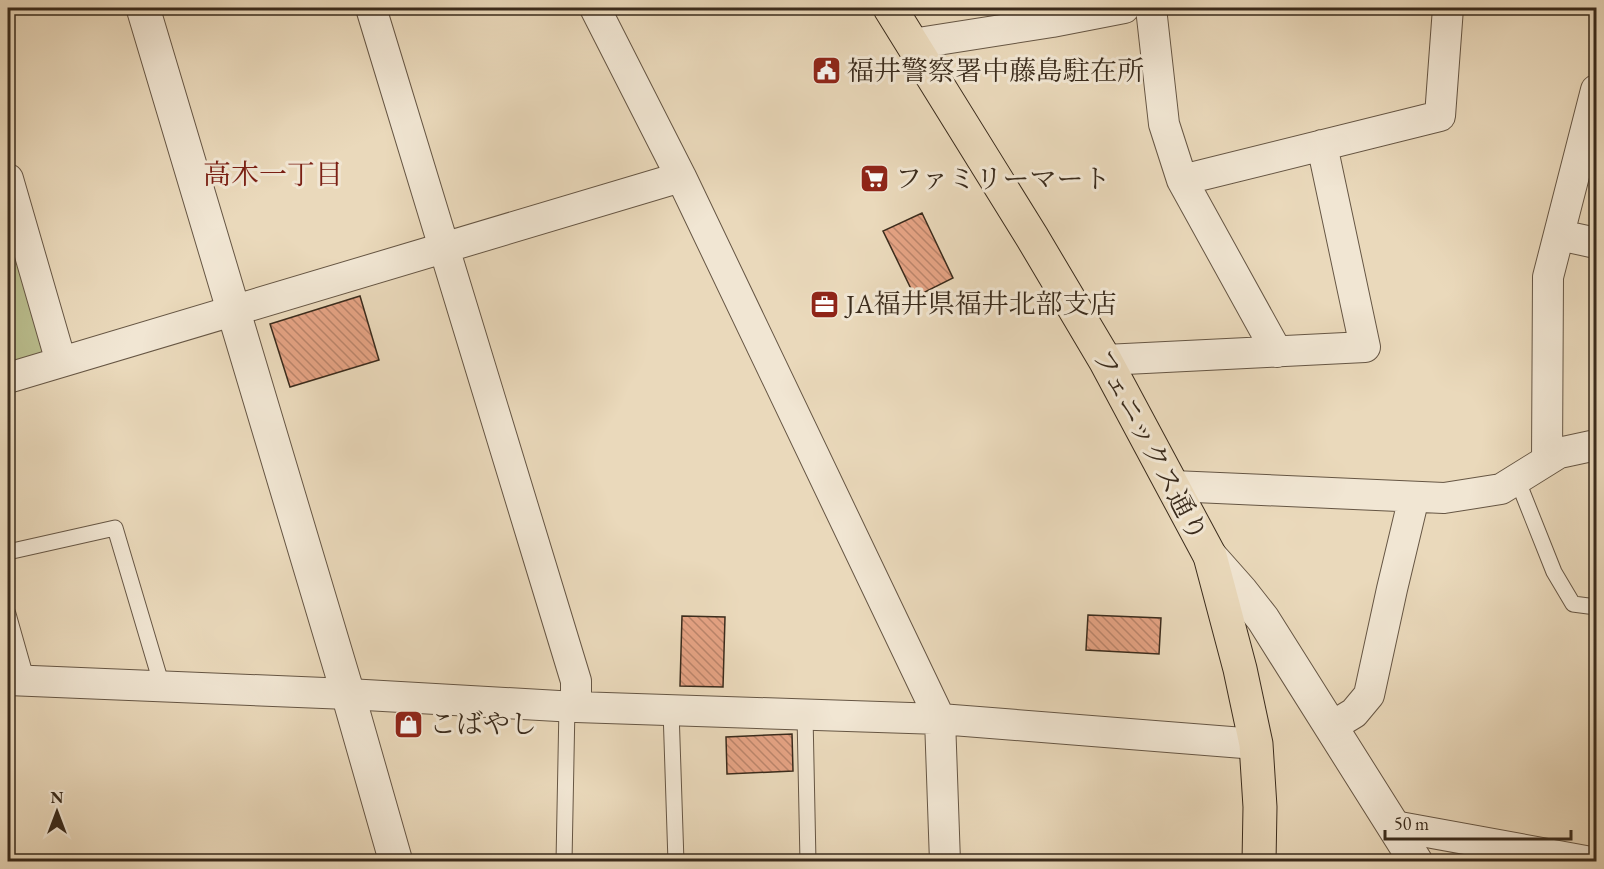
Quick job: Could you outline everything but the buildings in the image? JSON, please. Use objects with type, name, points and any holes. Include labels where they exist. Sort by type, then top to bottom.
[{"type":"main road","name":"フェニックス通り","points":[[890,8],[1032,237],[1105,360],[1210,556],[1240,669],[1256,744],[1260,807],[1259,861]]},
{"type":"street","points":[[143,8],[396,861]]},
{"type":"street","points":[[371,8],[576,681],[571,707]]},
{"type":"street","points":[[595,8],[681,177],[940,719],[945,861]]},
{"type":"street","points":[[912,44],[1124,8]]},
{"type":"street","points":[[1151,8],[1164,124],[1182,180],[1277,352]]},
{"type":"street","points":[[1182,180],[1440,116],[1448,8]]},
{"type":"street","points":[[1547,460],[1548,277],[1596,90]]},
{"type":"street","points":[[1105,360],[1365,347],[1322,145]]},
{"type":"street","points":[[8,378],[681,177]]},
{"type":"street","points":[[8,179],[61,362]]},
{"type":"street","points":[[1559,235],[1596,243]]},
{"type":"street","points":[[1173,486],[1444,498],[1501,489],[1559,453],[1596,445]]},
{"type":"street","points":[[1331,727],[1354,713],[1369,695],[1414,497]]},
{"type":"street","points":[[1210,556],[1263,619],[1416,861]]},
{"type":"street","points":[[17,681],[348,694],[571,707],[940,719],[1256,744]]},
{"type":"street","points":[[1394,826],[1591,861]]},
{"type":"lane","points":[[1517,479],[1554,572],[1573,604],[1596,606]]},
{"type":"lane","points":[[8,552],[115,528],[162,686]]},
{"type":"lane","points":[[8,614],[17,681]]},
{"type":"lane","points":[[564,861],[571,707]]},
{"type":"lane","points":[[671,710],[676,861]]},
{"type":"lane","points":[[805,714],[808,861]]},
{"type":"green space","points":[[8,179],[61,362],[8,378]]},
{"type":"place","name":"福井警察署中藤島駐在所","points":[[826,71]]},
{"type":"place","name":"ファミリーマート","points":[[874,179]]},
{"type":"place","name":"JA福井県福井北部支店","points":[[825,304]]},
{"type":"place","name":"こばやし","points":[[408,724]]},
{"type":"district","name":"高木一丁目","points":[[273,174]]}]
